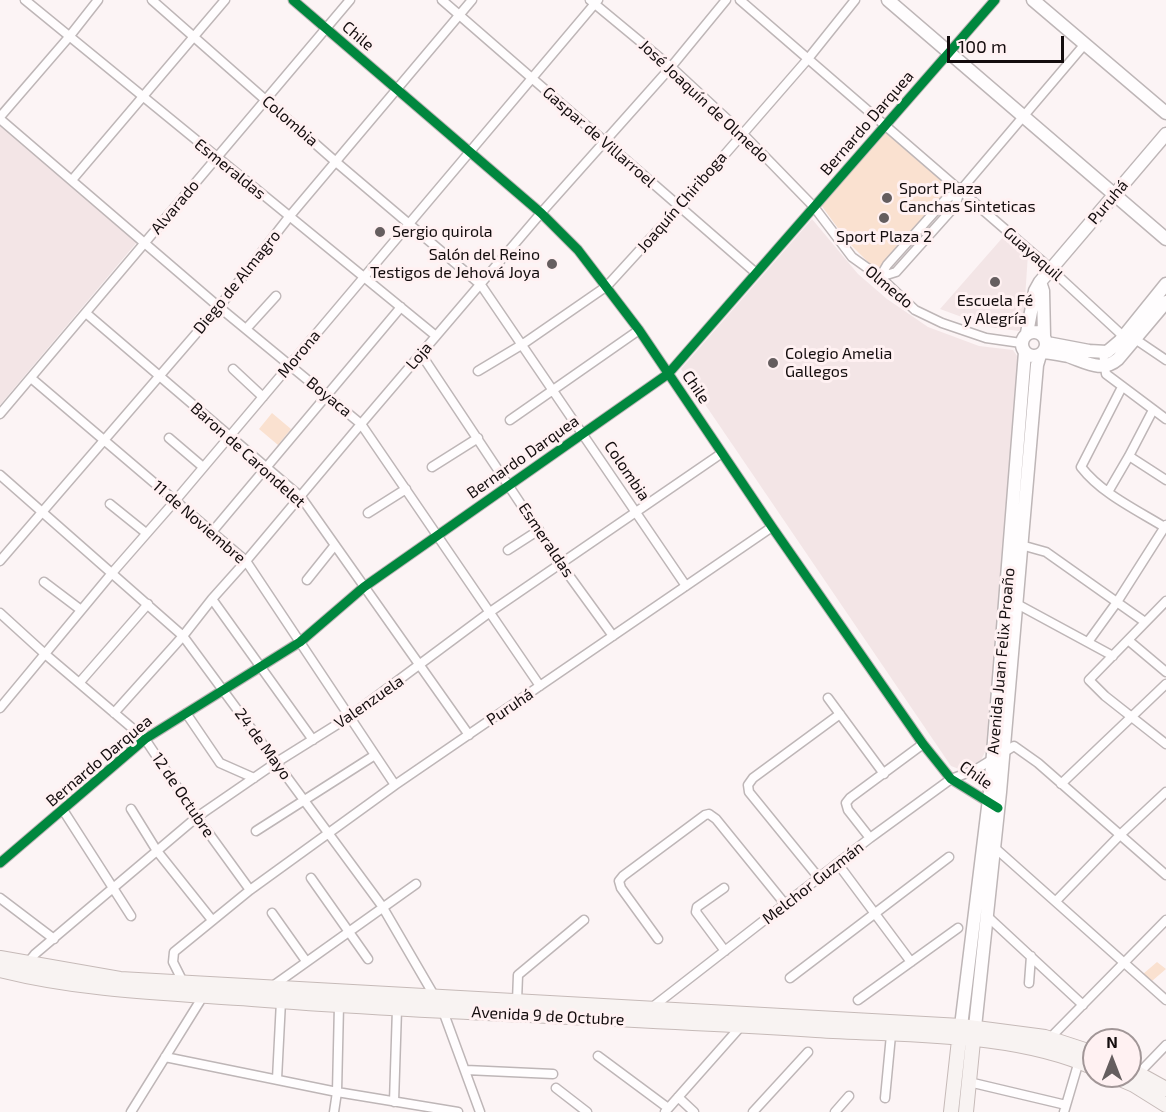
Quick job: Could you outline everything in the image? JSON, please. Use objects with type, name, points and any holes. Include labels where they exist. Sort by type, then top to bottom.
[{"type":"main road","name":"Avenida 9 de Octubre","points":[[0,957],[27,964],[120,979],[183,982],[206,990],[281,1001],[443,1011],[648,1014],[967,1032],[1050,1038],[1082,1049]]},
{"type":"main road","name":"Avenida 9 de Octubre","points":[[0,970],[118,991],[270,988],[517,1001],[742,1025],[891,1035],[967,1032],[1082,1062]]},
{"type":"main road","name":"Avenida Juan Felix Proaño","points":[[966,1112],[969,1082],[967,1032]]},
{"type":"main road","name":"Avenida Juan Felix Proaño","points":[[951,1112],[967,1032]]},
{"type":"main road","points":[[1142,1076],[1166,1089]]},
{"type":"main road","points":[[1139,1088],[1166,1105]]},
{"type":"street","name":"Esmeraldas","points":[[25,0],[436,336]]},
{"type":"street","points":[[0,118],[98,0]]},
{"type":"street","name":"Colombia","points":[[152,0],[336,162],[481,285],[686,586]]},
{"type":"street","points":[[72,180],[225,0]]},
{"type":"street","name":"Chile","points":[[293,0],[542,213],[578,250],[639,330],[923,744],[951,779],[993,805]]},
{"type":"street","name":"Alvarado","points":[[0,414],[87,314],[350,0]]},
{"type":"street","name":"Gaspar de Villarroel","points":[[442,0],[756,273]]},
{"type":"street","name":"Diego de Almagro","points":[[0,561],[219,307],[289,217],[472,0]]},
{"type":"street","name":"Loja","points":[[114,713],[183,636],[436,336],[671,67],[726,0]]},
{"type":"street","name":"Guayaquil","points":[[740,0],[1051,269],[1123,336],[1135,339],[1166,360]]},
{"type":"street","name":"Joaquín Chiriboga","points":[[478,371],[523,344],[607,286],[807,60],[855,0]]},
{"type":"street","points":[[888,0],[1166,239]]},
{"type":"street","name":"Bernardo Darquea","points":[[0,863],[145,739],[300,642],[364,587],[668,374],[995,0]]},
{"type":"street","points":[[1033,0],[1166,113]]},
{"type":"street","name":"José Joaquín de Olmedo","points":[[594,1],[671,67],[742,133],[814,207]]},
{"type":"street","name":"Morona","points":[[0,708],[470,152],[594,1]]},
{"type":"street","points":[[880,277],[887,265],[946,199],[960,191],[1084,45]]},
{"type":"street","name":"Boyaca","points":[[0,118],[219,307],[361,424],[540,686]]},
{"type":"street","name":"Puruhá","points":[[1051,269],[1166,134]]},
{"type":"street","name":"Olmedo","points":[[814,207],[852,257],[880,277],[915,310],[942,323],[986,338],[1025,343]]},
{"type":"street","name":"Avenida Juan Felix Proaño","points":[[967,1032],[987,916],[994,848],[992,760],[1025,343],[1035,291],[1051,269]]},
{"type":"street","name":"Avenida Juan Felix Proaño","points":[[967,1032],[993,805],[1003,751],[1021,544],[1043,346],[1043,291],[1040,282]]},
{"type":"street","points":[[1166,284],[1123,336],[1112,348],[1103,353],[1043,346],[1032,356],[1025,343],[1036,331],[1043,346],[1090,365],[1106,366],[1118,358],[1166,302]]},
{"type":"street","points":[[246,329],[276,296]]},
{"type":"street","points":[[212,532],[401,307]]},
{"type":"street","name":"Baron de Carondelet","points":[[87,314],[301,497],[469,735]]},
{"type":"street","points":[[510,420],[555,391],[639,330]]},
{"type":"street","points":[[1103,353],[1106,374],[1166,419]]},
{"type":"street","name":"Esmeraldas","points":[[421,354],[560,563],[613,636]]},
{"type":"street","points":[[232,369],[263,397]]},
{"type":"street","name":"11 de Noviembre","points":[[31,378],[246,561],[395,786]]},
{"type":"street","points":[[1088,642],[1166,526],[1108,492],[1092,480],[1081,467],[1122,387]]},
{"type":"street","points":[[1108,492],[1130,456],[1153,410]]},
{"type":"street","points":[[169,438],[203,467]]},
{"type":"street","points":[[432,467],[478,438]]},
{"type":"street","name":"Valenzuela","points":[[27,964],[197,818],[277,762],[349,717],[490,612],[722,453]]},
{"type":"street","points":[[1130,456],[1166,480]]},
{"type":"street","name":"24 de Mayo","points":[[0,475],[183,636],[382,906],[435,997]]},
{"type":"street","points":[[368,513],[406,489]]},
{"type":"street","points":[[110,504],[146,533]]},
{"type":"street","name":"Puruhá","points":[[183,982],[173,962],[174,952],[250,890],[395,786],[772,527]]},
{"type":"street","points":[[507,550],[539,530]]},
{"type":"street","points":[[1021,544],[1046,552],[1145,622]]},
{"type":"street","points":[[307,580],[335,545]]},
{"type":"street","points":[[44,582],[81,610]]},
{"type":"street","points":[[212,599],[313,740]]},
{"type":"street","points":[[1166,601],[1089,680],[1166,744]]},
{"type":"street","points":[[1017,603],[1113,656]]},
{"type":"street","points":[[80,682],[147,604]]},
{"type":"street","name":"12 de Octubre","points":[[0,613],[145,739],[197,818],[250,890]]},
{"type":"street","points":[[1128,640],[1166,672]]},
{"type":"street","points":[[1061,784],[1166,684]]},
{"type":"street","points":[[828,698],[884,774]]},
{"type":"street","points":[[186,713],[220,763],[254,778]]},
{"type":"street","points":[[819,878],[749,792],[748,785],[753,778],[840,714]]},
{"type":"street","points":[[870,838],[848,810],[846,803],[923,744]]},
{"type":"street","points":[[1003,751],[1014,746],[1021,749],[1166,875]]},
{"type":"street","name":"Melchor Guzmán","points":[[648,1014],[870,838],[951,779],[992,760],[1003,751]]},
{"type":"street","points":[[256,831],[375,755]]},
{"type":"street","points":[[1056,901],[1121,834],[1166,792]]},
{"type":"street","points":[[131,809],[157,851],[212,920]]},
{"type":"street","points":[[63,810],[131,916]]},
{"type":"street","points":[[658,939],[621,888],[619,881],[709,814],[716,819],[785,904]]},
{"type":"street","points":[[994,848],[1166,1000]]},
{"type":"street","points":[[790,978],[949,857]]},
{"type":"street","points":[[838,864],[911,962]]},
{"type":"street","points":[[311,878],[368,959]]},
{"type":"street","points":[[270,988],[382,906],[416,884]]},
{"type":"street","points":[[724,888],[697,907],[696,912],[725,951]]},
{"type":"street","points":[[0,898],[54,939]]},
{"type":"street","points":[[272,913],[306,961]]},
{"type":"street","points":[[987,916],[1083,1005]]},
{"type":"street","points":[[517,1001],[518,975],[584,920]]},
{"type":"street","points":[[1050,1038],[1166,920]]},
{"type":"street","points":[[858,1000],[958,928]]},
{"type":"street","points":[[1029,983],[1031,956]]},
{"type":"street","points":[[131,1112],[206,990]]},
{"type":"street","points":[[277,1079],[281,1001]]},
{"type":"street","points":[[334,1112],[337,1092],[339,1005]]},
{"type":"street","points":[[394,1102],[397,1009]]},
{"type":"street","points":[[443,1011],[480,1112]]},
{"type":"street","points":[[598,1056],[666,1110],[742,1025]]},
{"type":"street","points":[[885,1098],[891,1035]]},
{"type":"street","points":[[1142,1064],[1166,1045]]},
{"type":"street","points":[[753,1112],[808,1052]]},
{"type":"street","points":[[165,1057],[337,1092],[458,1112]]},
{"type":"street","points":[[969,1082],[1065,1108],[1079,1061]]},
{"type":"street","points":[[466,1070],[553,1074]]},
{"type":"street","points":[[556,1088],[587,1112]]},
{"type":"street","points":[[835,1112],[849,1096]]},
{"type":"street","points":[[678,1097],[694,1112]]},
{"type":"shaded area","points":[[0,123],[137,242],[0,405]]},
{"type":"shaded area","name":"Sport Plaza Canchas Sinteticas","points":[[886,133],[953,191],[880,274],[848,242],[821,205]]},
{"type":"shaded area","points":[[812,219],[858,274],[887,299],[928,327],[979,346],[1013,350],[1020,360],[987,748],[981,760],[968,767],[959,769],[951,766],[681,369]]},
{"type":"shaded area","name":"Escuela Fé y Alegría","points":[[1004,236],[1028,254],[1023,328],[1019,331],[989,327],[940,309]]},
{"type":"shaded area","points":[[272,413],[291,429],[278,445],[259,429]]},
{"type":"shaded area","points":[[1157,962],[1166,969],[1152,981],[1143,974]]},
{"type":"cycle path","points":[[293,0],[541,213],[578,250],[639,330],[923,744],[951,779],[998,808]]},
{"type":"cycle path","points":[[0,863],[145,739],[300,642],[364,587],[668,374],[995,0]]},
{"type":"place","name":"Sport Plaza Canchas Sinteticas","points":[[887,198]]},
{"type":"place","name":"Sport Plaza 2","points":[[884,218]]},
{"type":"place","name":"Sergio quirola","points":[[380,232]]},
{"type":"place","name":"Salón del Reino Testigos de Jehová Joya","points":[[552,264]]},
{"type":"place","name":"Escuela Fé y Alegría","points":[[995,282]]},
{"type":"place","name":"Colegio Amelia Gallegos","points":[[773,363]]}]
